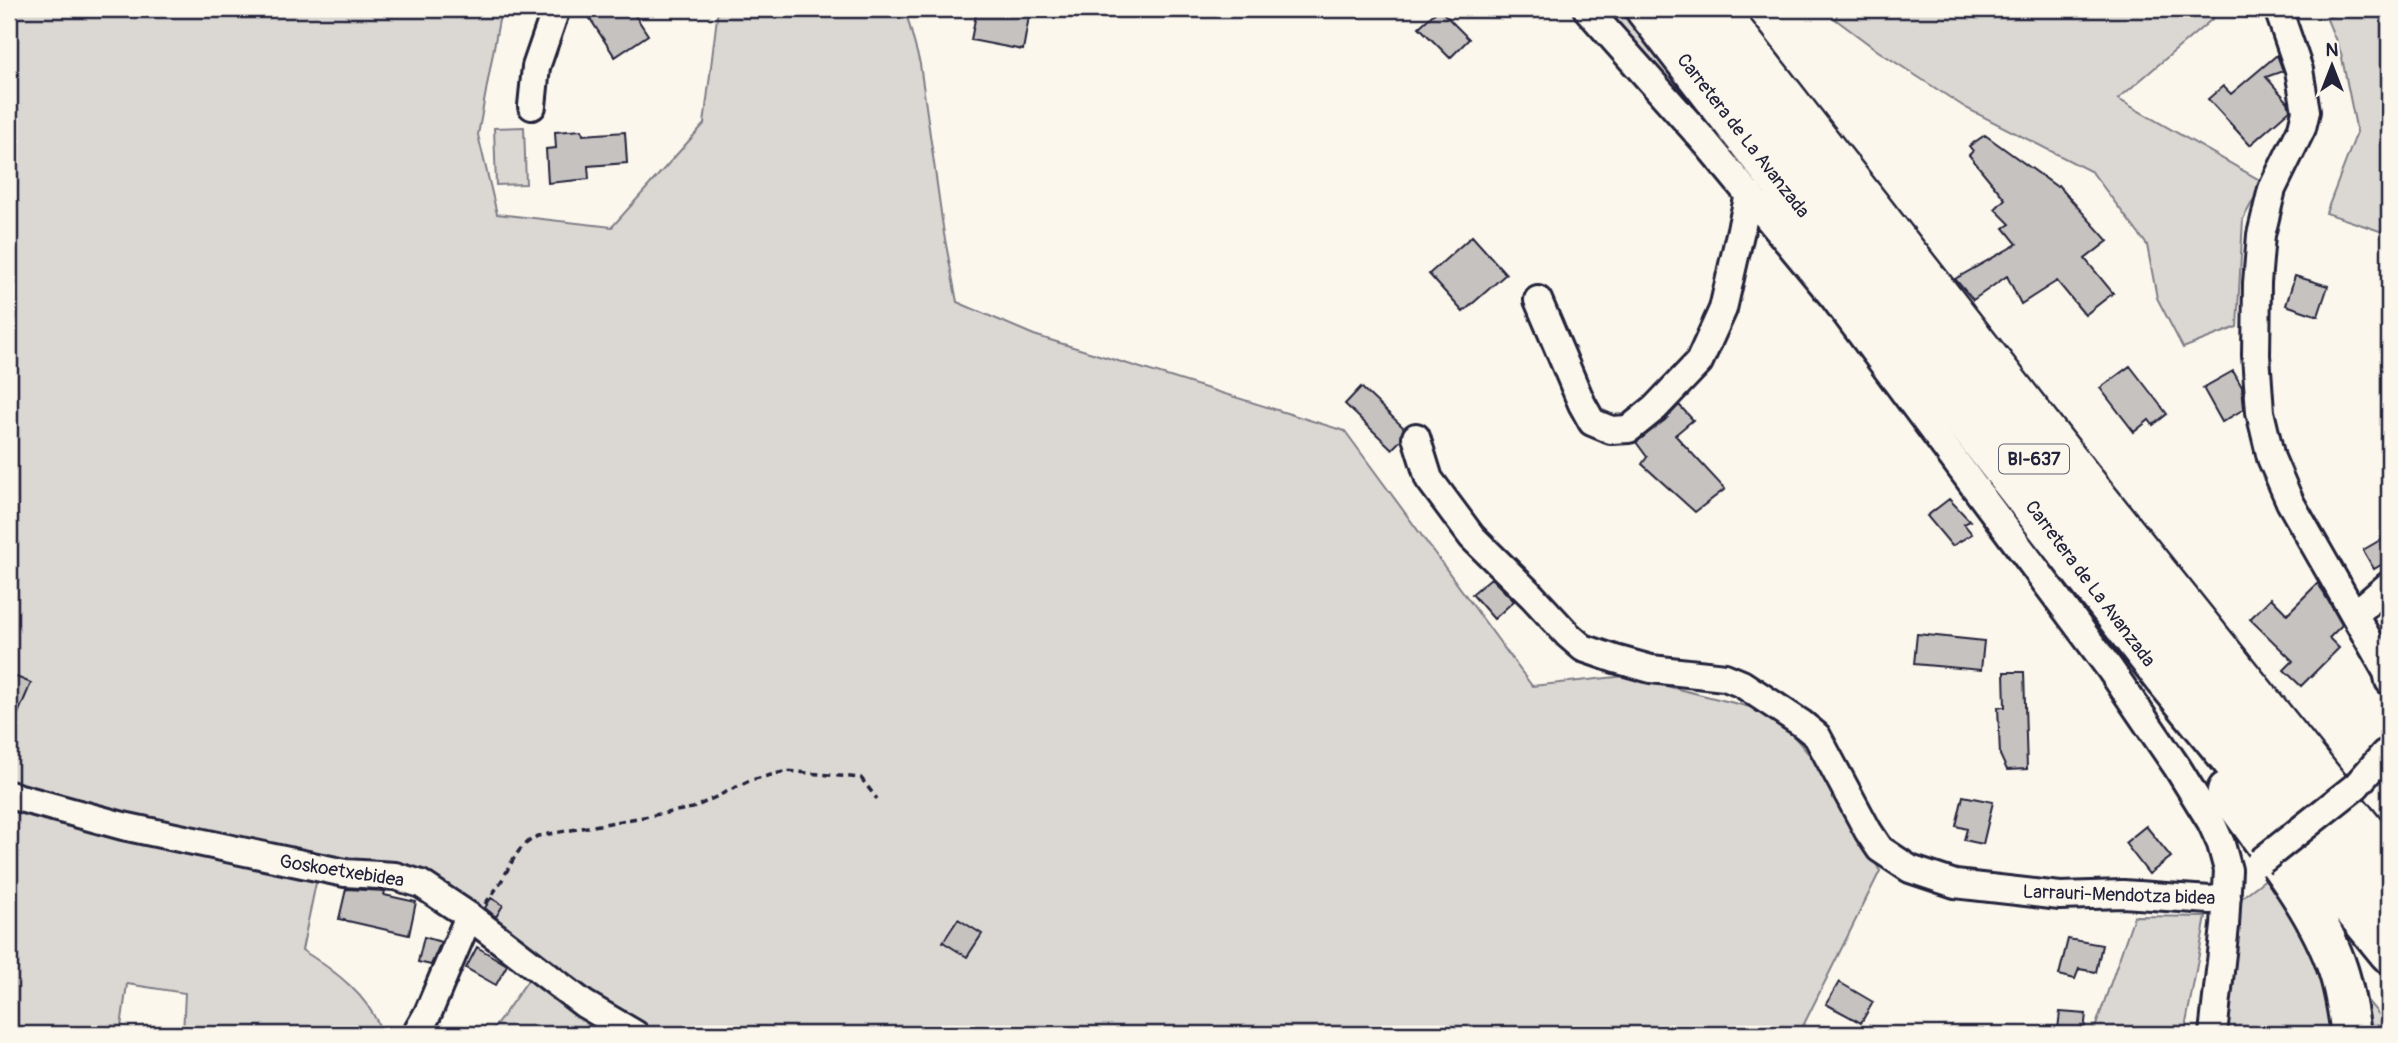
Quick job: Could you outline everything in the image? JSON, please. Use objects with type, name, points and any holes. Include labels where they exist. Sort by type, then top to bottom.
[{"type":"highway","name":"Carretera de La Avanzada","points":[[1645,9],[2165,679],[2389,953]]},
{"type":"highway","name":"Carretera de La Avanzada","points":[[1681,9],[2389,906]]},
{"type":"highway","points":[[2165,679],[2209,765],[2295,887],[2320,932],[2338,969],[2351,1034]]},
{"type":"main road","points":[[1720,9],[2098,494],[2389,857]]},
{"type":"street","points":[[532,106],[536,67],[556,9]]},
{"type":"street","points":[[1587,9],[1749,194],[1834,298],[2110,669],[2211,822],[2228,870],[2213,1034]]},
{"type":"street","points":[[2278,9],[2299,70],[2306,111],[2302,128],[2272,189],[2261,235],[2256,355],[2260,412],[2271,458],[2290,502],[2355,614],[2389,681]]},
{"type":"street","points":[[1538,300],[1592,422],[1611,430],[1629,429],[1655,408],[1699,362],[1723,309],[1749,194]]},
{"type":"street","name":"Larrauri-Mendotza bidea","points":[[1416,437],[1429,479],[1472,537],[1567,635],[1583,648],[1651,669],[1725,677],[1742,684],[1801,723],[1817,736],[1880,849],[1910,869],[1955,884],[2060,896],[2123,894],[2210,900],[2227,897]]},
{"type":"street","points":[[2355,614],[2389,585]]},
{"type":"street","points":[[2228,870],[2239,870],[2260,862],[2356,786],[2388,748]]},
{"type":"street","name":"Goskoetxebidea","points":[[9,795],[122,826],[318,868],[345,873],[395,876],[421,884],[472,918],[584,1004],[635,1034]]},
{"type":"street","points":[[416,1034],[472,918]]},
{"type":"path","points":[[472,918],[502,880],[518,850],[525,842],[538,836],[693,808],[751,779],[787,771],[861,778],[877,799]]},
{"type":"shaded area","points":[[9,9],[501,9],[478,135],[497,214],[612,227],[704,124],[718,9],[905,9],[920,64],[944,234],[957,302],[1034,335],[1345,431],[1532,686],[1626,676],[1774,713],[1825,773],[1880,871],[1799,1034],[654,1034],[610,1013],[405,867],[322,856],[122,819],[9,783]]},
{"type":"shaded area","points":[[1601,9],[1623,9],[1735,157],[1603,11]]},
{"type":"shaded area","points":[[1840,9],[2224,9],[2118,99],[2263,182],[2243,219],[2237,327],[2183,348],[2157,298],[2147,245],[2092,172],[1966,108],[1878,51],[1835,19]]},
{"type":"shaded area","points":[[2358,9],[2389,9],[2389,234],[2326,213],[2357,132],[2341,53],[2326,17]]},
{"type":"shaded area","points":[[524,127],[526,184],[496,185],[494,128]]},
{"type":"shaded area","points":[[9,803],[317,878],[302,950],[338,975],[360,996],[382,1034],[183,1034],[185,993],[127,984],[120,1034],[9,1034]]},
{"type":"shaded area","points":[[2271,875],[2319,967],[2332,1034],[2226,1034],[2241,898]]},
{"type":"shaded area","points":[[2134,916],[2206,917],[2184,1034],[2093,1034]]},
{"type":"shaded area","points":[[531,976],[616,1034],[490,1034]]},
{"type":"shaded area","points":[[2352,983],[2389,1026],[2389,1034],[2361,1034]]},
{"type":"building","points":[[603,9],[631,9],[648,35],[615,57],[589,17]]},
{"type":"building","points":[[977,9],[1030,11],[1023,50],[971,40]]},
{"type":"building","points":[[1439,9],[1469,39],[1450,58],[1419,27]]},
{"type":"building","points":[[2277,55],[2283,71],[2266,77],[2288,102],[2290,110],[2250,145],[2208,99],[2223,86],[2231,94]]},
{"type":"building","points":[[582,130],[583,135],[625,132],[627,163],[588,166],[589,179],[548,183],[546,149],[556,148],[555,132]]},
{"type":"building","points":[[1985,135],[2058,185],[2108,241],[2085,259],[2113,293],[2085,315],[2057,281],[2021,304],[2007,276],[1973,300],[1955,279],[2017,244],[2004,228],[2010,224],[1995,209],[2005,199],[1969,155],[1973,151],[1969,146]]},
{"type":"building","points":[[1472,236],[1506,274],[1463,312],[1429,274]]},
{"type":"building","points":[[2295,276],[2328,286],[2318,316],[2286,305]]},
{"type":"building","points":[[2130,366],[2167,414],[2153,425],[2149,420],[2134,432],[2100,388]]},
{"type":"building","points":[[2233,371],[2242,387],[2244,409],[2222,422],[2203,388]]},
{"type":"building","points":[[1361,387],[1404,428],[1401,440],[1392,449],[1345,404]]},
{"type":"building","points":[[1679,405],[1693,420],[1675,435],[1725,489],[1695,512],[1642,464],[1647,457],[1636,442],[1665,420]]},
{"type":"building","points":[[1949,499],[1970,521],[1964,524],[1972,534],[1952,546],[1927,516]]},
{"type":"building","points":[[2389,535],[2389,560],[2374,569],[2363,550]]},
{"type":"building","points":[[1491,578],[1514,601],[1494,619],[1472,594]]},
{"type":"building","points":[[2318,583],[2342,625],[2329,638],[2339,648],[2301,686],[2284,670],[2293,661],[2250,619],[2271,598],[2287,614]]},
{"type":"building","points":[[1917,634],[1984,641],[1981,670],[1914,664]]},
{"type":"building","points":[[2004,672],[2024,672],[2027,769],[2007,770],[2000,755],[1998,707],[2005,707]]},
{"type":"building","points":[[9,674],[31,683],[9,735]]},
{"type":"building","points":[[1963,796],[1993,802],[1983,844],[1964,840],[1967,829],[1956,826]]},
{"type":"building","points":[[2146,826],[2171,857],[2149,874],[2125,843]]},
{"type":"building","points":[[346,889],[385,891],[384,895],[416,902],[409,935],[339,919]]},
{"type":"building","points":[[491,898],[503,905],[496,917],[485,908]]},
{"type":"building","points":[[958,919],[982,934],[967,957],[943,942]]},
{"type":"building","points":[[424,937],[441,942],[431,965],[418,962]]},
{"type":"building","points":[[2068,939],[2102,945],[2096,972],[2079,969],[2075,979],[2059,975]]},
{"type":"building","points":[[477,947],[507,965],[496,985],[466,968]]},
{"type":"building","points":[[1839,982],[1873,1002],[1861,1023],[1826,1004]]},
{"type":"building","points":[[2060,1012],[2086,1014],[2084,1031],[2058,1029]]}]
